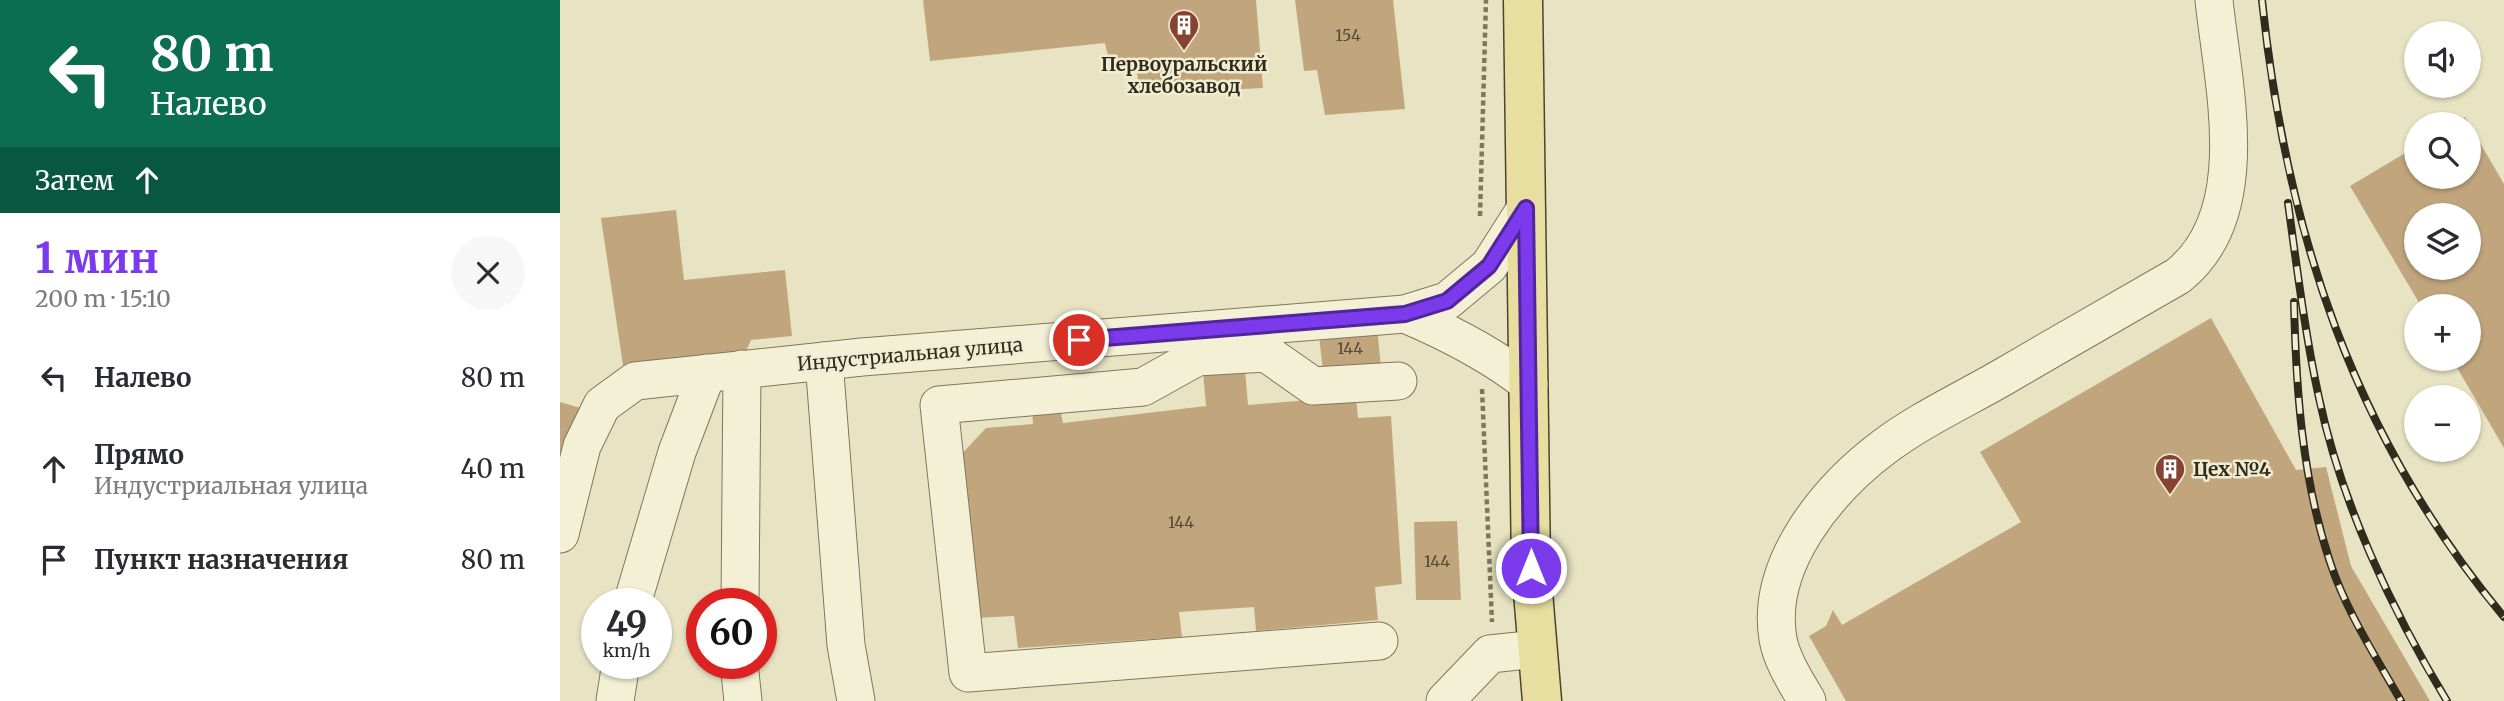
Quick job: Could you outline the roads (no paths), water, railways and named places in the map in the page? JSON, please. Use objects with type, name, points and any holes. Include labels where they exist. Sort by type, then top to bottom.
[{"type":"main road","points":[[1523,0],[1531,568],[1542,701]]},
{"type":"street","points":[[1807,701],[1790,671],[1779,640],[1777,615],[1789,564],[1814,519],[1831,497],[1886,445],[2178,276],[2207,248],[2222,210],[2227,162],[2214,0]]},
{"type":"street","name":"Индустриальная улица","points":[[560,534],[582,446],[602,405],[635,381],[824,361],[1405,314],[1447,301],[1489,266],[1526,208]]},
{"type":"street","points":[[1405,314],[1452,334],[1499,360],[1529,384]]},
{"type":"street","points":[[1379,641],[968,673],[939,405],[1143,387],[1197,357],[1266,353],[1312,386],[1398,381]]},
{"type":"street","points":[[824,361],[845,645],[856,701]]},
{"type":"street","points":[[637,588],[677,452],[725,371]]},
{"type":"street","points":[[725,371],[739,588]]},
{"type":"street","points":[[1445,701],[1490,654],[1536,649]]},
{"type":"street","points":[[615,701],[618,679]]},
{"type":"street","points":[[739,679],[743,701]]},
{"type":"railway","points":[[2262,0],[2273,85],[2289,168],[2309,249],[2335,327],[2367,403],[2406,477],[2451,548],[2504,617]]},
{"type":"railway","points":[[2288,203],[2314,374],[2341,477],[2388,593],[2447,701]]},
{"type":"railway","points":[[2294,302],[2302,434],[2320,530],[2344,598],[2401,701]]},
{"type":"place","name":"Первоуральский хлебозавод","points":[[1184,52]]},
{"type":"place","name":"Цех №4","points":[[2170,496]]}]
